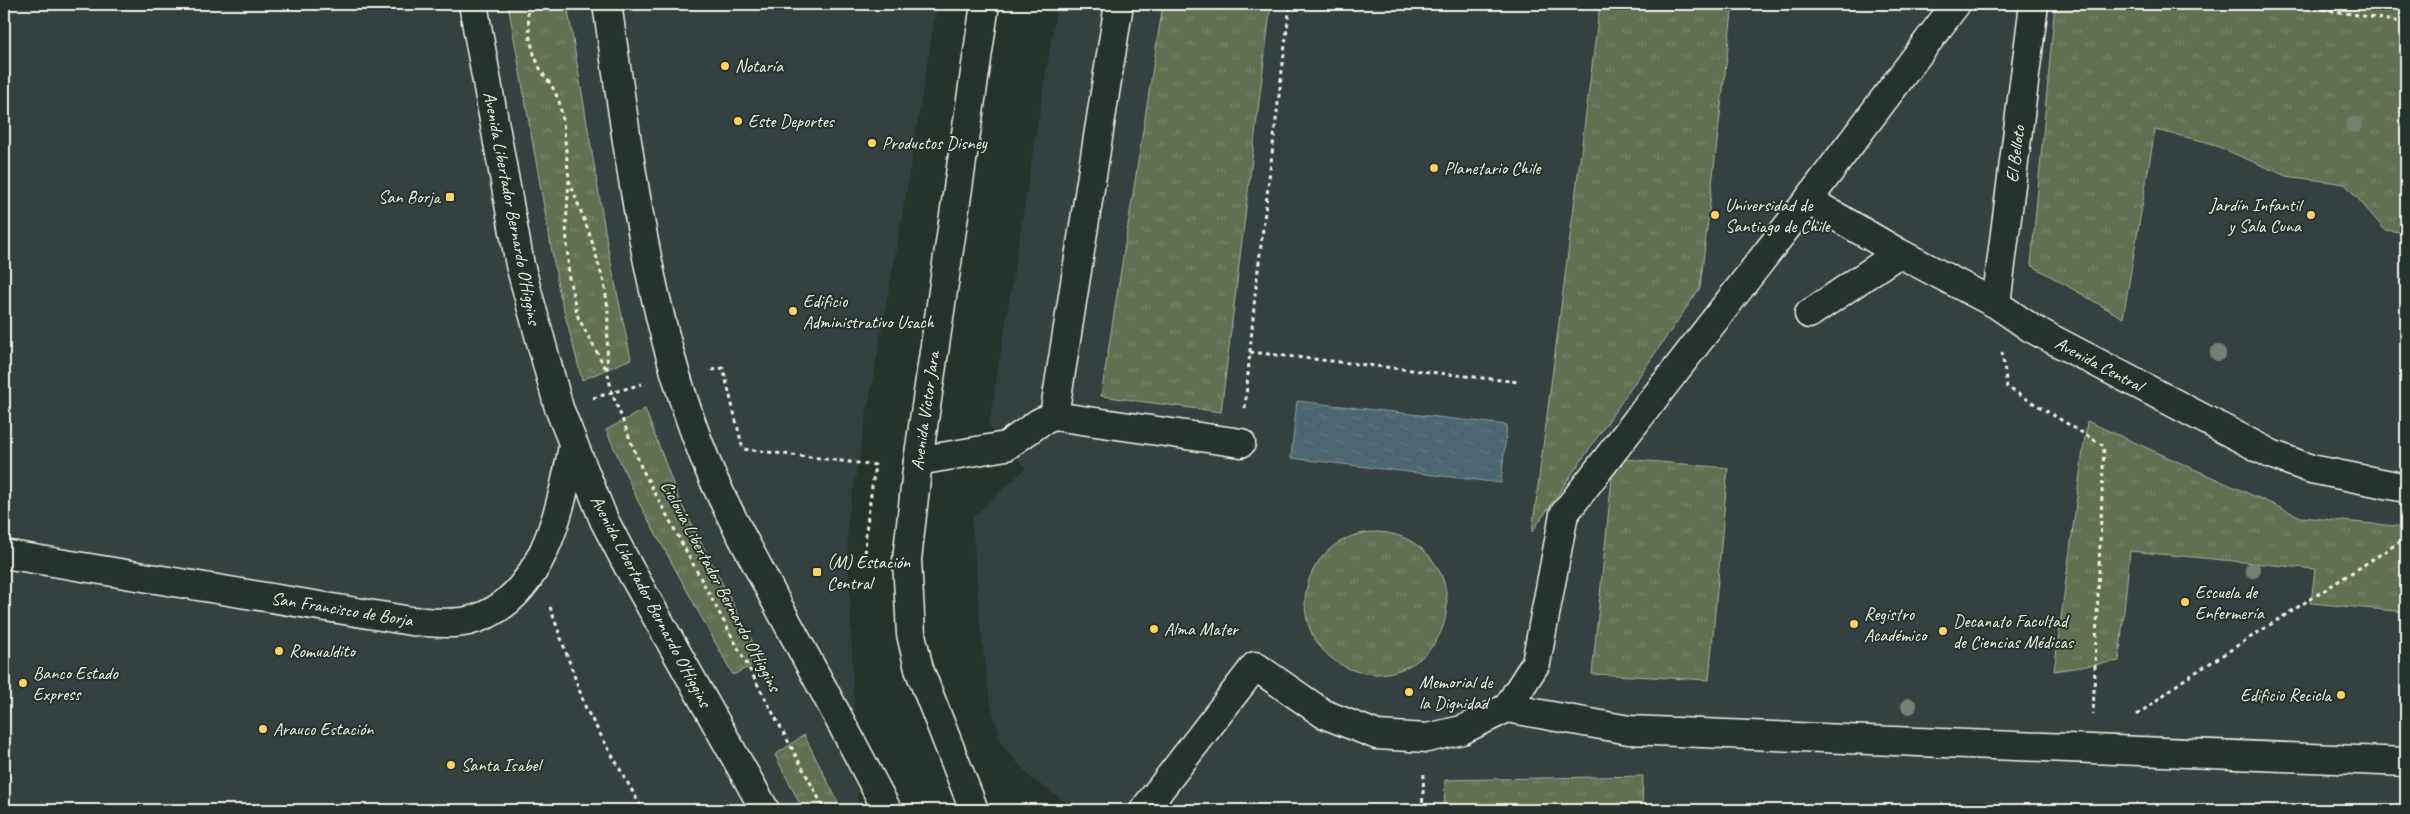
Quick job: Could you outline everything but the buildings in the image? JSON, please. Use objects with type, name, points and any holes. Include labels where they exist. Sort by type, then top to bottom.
[{"type":"main road","name":"Avenida Libertador Bernardo O'Higgins","points":[[473,4],[520,265],[559,408],[604,520],[765,810]]},
{"type":"main road","points":[[607,4],[644,245],[659,313],[676,374],[707,465],[734,522],[887,810]]},
{"type":"main road","name":"Avenida Víctor Jara","points":[[974,810],[918,669],[911,634],[907,560],[918,461],[985,4]]},
{"type":"main road","points":[[1054,416],[1119,4]]},
{"type":"main road","points":[[1144,810],[1255,666],[1324,714],[1377,735],[1427,738],[1462,730],[1507,708],[1536,663],[1564,514],[1808,200],[1956,4]]},
{"type":"main road","name":"El Belloto","points":[[1996,304],[2034,4]]},
{"type":"main road","name":"Avenida Central","points":[[1808,200],[1899,253],[1996,304],[2030,328],[2271,454],[2311,468],[2406,488]]},
{"type":"main road","points":[[1809,314],[1899,253]]},
{"type":"main road","points":[[918,461],[1006,446],[1054,416],[1240,443]]},
{"type":"main road","name":"San Francisco de Borja","points":[[4,554],[411,620],[448,623],[467,621],[486,615],[502,606],[516,593],[529,576],[555,524],[573,446]]},
{"type":"main road","points":[[1507,708],[1629,730],[2406,762]]},
{"type":"path","name":"Ciclovía Libertador Bernardo O'Higgins","points":[[527,4],[530,39],[534,54],[541,71],[559,100],[569,180],[566,225],[569,278],[578,317],[607,369]]},
{"type":"path","points":[[1245,404],[1290,4]]},
{"type":"path","points":[[2291,4],[2406,23]]},
{"type":"path","name":"Ciclovía Libertador Bernardo O'Higgins","points":[[569,180],[591,238],[604,283],[608,308],[607,369],[612,393],[641,467],[825,810]]},
{"type":"path","points":[[1996,304],[2007,387],[2104,446],[2092,749]]},
{"type":"path","points":[[1250,352],[1519,382]]},
{"type":"path","points":[[559,408],[676,374],[723,368],[743,449],[874,465],[864,560],[907,560]]},
{"type":"path","points":[[2092,749],[2182,681],[2406,538]]},
{"type":"path","points":[[529,576],[547,598],[586,709],[643,810]]},
{"type":"shaded area","points":[[4,4],[937,4],[903,211],[847,524],[858,810],[4,810]]},
{"type":"shaded area","name":"Universidad de Santiago de Chile","points":[[1057,4],[2406,4],[2406,810],[1078,810],[1032,779],[1002,745],[990,701],[980,624],[972,518],[1026,468],[989,426]]},
{"type":"green space","points":[[508,4],[567,4],[609,254],[631,359],[582,380],[559,291]]},
{"type":"green space","points":[[1163,4],[1271,4],[1221,412],[1101,396]]},
{"type":"green space","points":[[1600,4],[1733,4],[1700,288],[1532,532]]},
{"type":"green space","points":[[2055,4],[2406,4],[2406,233],[2385,230],[2345,184],[2286,176],[2207,142],[2155,130],[2123,318],[2031,265]]},
{"type":"green space","points":[[645,409],[680,502],[762,660],[733,675],[638,501],[606,430]]},
{"type":"green space","points":[[2087,421],[2301,517],[2406,527],[2406,612],[2311,603],[2315,569],[2130,551],[2119,661],[2054,671]]},
{"type":"green space","points":[[1614,458],[1728,468],[1709,680],[1592,674]]},
{"type":"green space","points":[[1376,532],[1390,533],[1403,537],[1416,544],[1426,553],[1435,563],[1442,576],[1446,589],[1446,617],[1442,630],[1435,643],[1426,653],[1416,662],[1403,669],[1390,673],[1376,674],[1362,673],[1349,669],[1336,662],[1326,653],[1317,643],[1310,630],[1306,617],[1305,603],[1306,589],[1310,576],[1317,563],[1326,553],[1336,544],[1349,537],[1362,533]]},
{"type":"green space","points":[[804,735],[842,810],[803,810],[775,755]]},
{"type":"green space","points":[[1643,776],[1642,810],[1444,810],[1445,780]]},
{"type":"water","points":[[1297,401],[1507,425],[1501,483],[1291,458]]},
{"type":"place","name":"Notaría","points":[[725,66]]},
{"type":"place","name":"Este Deportes","points":[[738,121]]},
{"type":"place","name":"Productos Disney","points":[[872,143]]},
{"type":"place","name":"Planetario Chile","points":[[1434,168]]},
{"type":"place","name":"San Borja","points":[[450,197]]},
{"type":"place","name":"Universidad de Santiago de Chile","points":[[1715,215]]},
{"type":"place","name":"Jardín Infantil y Sala Cuna","points":[[2311,215]]},
{"type":"place","name":"Edificio Administrativo Usach","points":[[793,311]]},
{"type":"place","name":"(M) Estación Central","points":[[817,572]]},
{"type":"place","name":"Escuela de Enfermería","points":[[2185,602]]},
{"type":"place","name":"Registro Académico","points":[[1854,624]]},
{"type":"place","name":"Alma Mater","points":[[1154,629]]},
{"type":"place","name":"Decanato Facultad de Ciencias Médicas","points":[[1943,631]]},
{"type":"place","name":"Romualdito","points":[[279,651]]},
{"type":"place","name":"Banco Estado Express","points":[[23,683]]},
{"type":"place","name":"Memorial de la Dignidad","points":[[1409,692]]},
{"type":"place","name":"Edificio Recicla","points":[[2341,695]]},
{"type":"place","name":"Arauco Estación","points":[[263,729]]},
{"type":"place","name":"Santa Isabel","points":[[451,765]]}]
